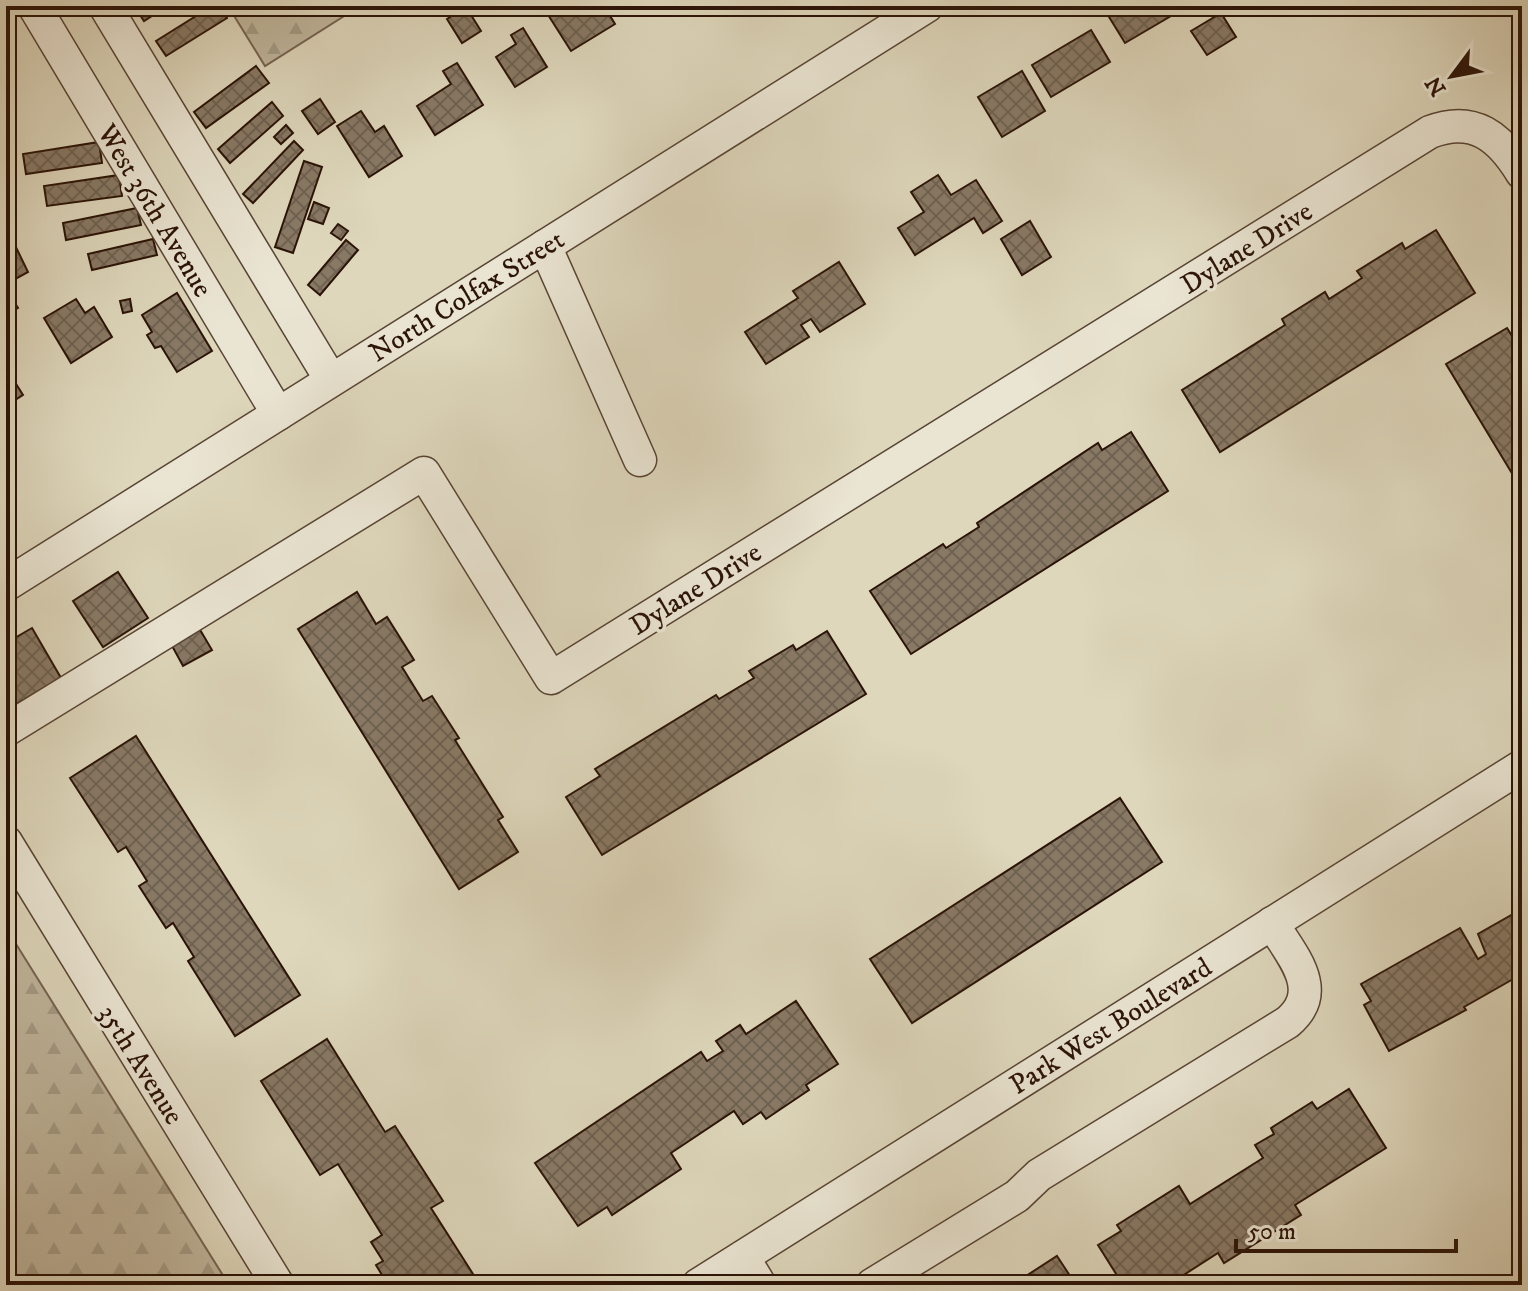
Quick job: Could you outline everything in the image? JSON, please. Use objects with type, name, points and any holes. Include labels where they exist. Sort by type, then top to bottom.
[{"type":"street","name":"West 36th Avenue","points":[[34,6],[278,414]]},
{"type":"street","points":[[105,6],[331,380]]},
{"type":"street","name":"North Colfax Street","points":[[6,585],[927,6]]},
{"type":"street","name":"Dylane Drive","points":[[6,730],[424,473],[551,678],[1430,132],[1453,126],[1482,131],[1506,147],[1522,173]]},
{"type":"street","points":[[545,246],[640,460]]},
{"type":"street","name":"Park West Boulevard","points":[[698,1285],[1522,766]]},
{"type":"street","name":"35th Avenue","points":[[6,842],[278,1285]]},
{"type":"street","points":[[872,1285],[1017,1196],[1039,1175],[1301,1011],[1305,981],[1272,923]]},
{"type":"street","points":[[743,1257],[760,1285]]},
{"type":"green space","points":[[228,6],[360,6],[265,66]]},
{"type":"green space","points":[[6,928],[229,1285],[6,1285]]},
{"type":"building","points":[[134,6],[167,6],[144,21]]},
{"type":"building","points":[[212,6],[219,6],[227,18],[166,56],[156,41]]},
{"type":"building","points":[[551,6],[569,6],[572,11],[579,6],[604,6],[615,24],[571,51],[545,10]]},
{"type":"building","points":[[1115,6],[1188,6],[1125,43],[1106,12]]},
{"type":"building","points":[[466,7],[481,31],[462,43],[447,19]]},
{"type":"building","points":[[1221,13],[1236,37],[1207,55],[1191,31]]},
{"type":"building","points":[[523,28],[547,67],[515,87],[496,57],[516,44],[511,35]]},
{"type":"building","points":[[1091,30],[1110,62],[1051,97],[1032,65]]},
{"type":"building","points":[[457,63],[483,105],[435,135],[417,106],[451,84],[443,71]]},
{"type":"building","points":[[256,66],[269,83],[206,128],[194,112]]},
{"type":"building","points":[[1022,71],[1045,111],[1002,137],[978,97]]},
{"type":"building","points":[[320,99],[335,122],[318,134],[302,111]]},
{"type":"building","points":[[272,102],[283,116],[230,163],[218,149]]},
{"type":"building","points":[[361,111],[375,132],[384,126],[402,156],[369,177],[337,126]]},
{"type":"building","points":[[286,125],[293,133],[281,144],[274,137]]},
{"type":"building","points":[[294,141],[303,150],[253,203],[243,194]]},
{"type":"building","points":[[99,142],[102,163],[26,174],[23,154]]},
{"type":"building","points":[[304,161],[322,167],[293,253],[275,247]]},
{"type":"building","points":[[119,175],[122,196],[47,206],[44,186]]},
{"type":"building","points":[[938,175],[951,195],[976,180],[1002,221],[983,233],[974,218],[915,255],[898,228],[924,212],[911,192]]},
{"type":"building","points":[[314,202],[329,208],[323,224],[308,219]]},
{"type":"building","points":[[137,208],[141,225],[66,240],[63,223]]},
{"type":"building","points":[[1030,221],[1051,257],[1022,275],[1001,239]]},
{"type":"building","points":[[338,224],[348,231],[341,240],[331,233]]},
{"type":"building","points":[[1436,230],[1475,293],[1220,452],[1182,390],[1285,325],[1282,319],[1325,292],[1329,299],[1362,278],[1357,271],[1402,243],[1405,249]]},
{"type":"building","points":[[12,239],[28,272],[6,284],[6,242]]},
{"type":"building","points":[[153,239],[157,255],[92,270],[88,254]]},
{"type":"building","points":[[346,240],[358,250],[320,295],[308,285]]},
{"type":"building","points":[[839,262],[865,304],[820,332],[811,319],[801,325],[809,337],[766,364],[745,332],[798,298],[793,291]]},
{"type":"building","points":[[6,289],[18,308],[8,314],[6,311]]},
{"type":"building","points":[[177,293],[212,351],[177,372],[161,346],[155,348],[147,335],[152,332],[142,315]]},
{"type":"building","points":[[76,299],[85,313],[94,307],[112,337],[71,363],[44,318]]},
{"type":"building","points":[[130,299],[132,311],[123,313],[120,301]]},
{"type":"building","points":[[1507,328],[1522,352],[1522,490],[1446,364]]},
{"type":"building","points":[[6,368],[23,395],[9,404],[11,407],[6,410]]},
{"type":"building","points":[[1131,432],[1168,491],[911,654],[870,591],[943,544],[946,548],[979,527],[977,523],[1098,443],[1102,450]]},
{"type":"building","points":[[118,572],[148,618],[103,647],[73,601]]},
{"type":"building","points":[[357,592],[376,624],[387,617],[414,660],[402,667],[423,701],[432,696],[459,738],[455,740],[503,817],[498,820],[518,852],[459,889],[298,629]]},
{"type":"building","points":[[32,628],[61,678],[6,710],[6,643]]},
{"type":"building","points":[[199,628],[212,650],[183,666],[171,644]]},
{"type":"building","points":[[827,631],[866,694],[602,855],[566,797],[600,776],[595,769],[716,695],[719,699],[754,678],[749,671],[793,645],[796,650]]},
{"type":"building","points":[[136,736],[300,995],[235,1036],[188,961],[194,957],[173,923],[166,928],[139,886],[147,881],[126,847],[118,852],[70,778]]},
{"type":"building","points":[[1120,798],[1162,862],[912,1023],[870,959]]},
{"type":"building","points":[[1522,909],[1522,974],[1464,1007],[1466,1010],[1389,1051],[1364,1005],[1371,1001],[1361,984],[1460,928],[1478,959],[1486,954],[1478,934]]},
{"type":"building","points":[[796,1001],[838,1064],[806,1085],[809,1090],[766,1119],[761,1112],[743,1124],[734,1111],[671,1153],[681,1169],[612,1215],[607,1207],[578,1226],[535,1163],[701,1052],[707,1061],[723,1051],[716,1041],[740,1025],[746,1034]]},
{"type":"building","points":[[327,1039],[385,1132],[395,1126],[443,1201],[431,1208],[480,1285],[388,1285],[376,1265],[383,1261],[371,1242],[382,1235],[338,1164],[320,1175],[261,1081]]},
{"type":"building","points":[[1349,1089],[1386,1148],[1295,1205],[1301,1215],[1224,1263],[1218,1253],[1168,1285],[1123,1285],[1098,1245],[1121,1231],[1117,1225],[1179,1186],[1190,1204],[1263,1158],[1255,1145],[1274,1134],[1271,1128],[1312,1102],[1317,1109]]},
{"type":"building","points":[[1057,1256],[1076,1285],[1012,1285]]}]
